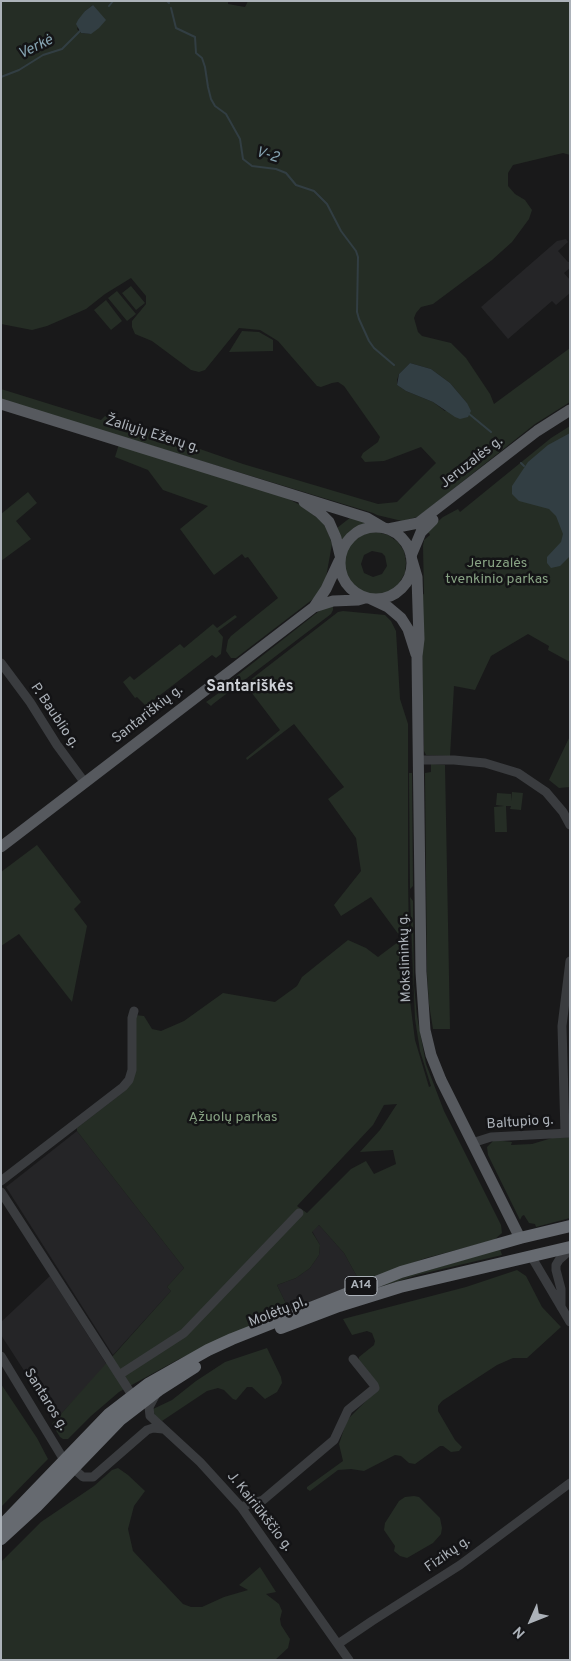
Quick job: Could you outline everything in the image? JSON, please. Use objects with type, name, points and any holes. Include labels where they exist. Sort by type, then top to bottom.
[{"type":"highway","name":"A14","points":[[520,1238],[570,1226]]},
{"type":"highway","points":[[520,1238],[531,1256]]},
{"type":"highway","name":"Molėtų pl.","points":[[1,1539],[37,1506],[95,1427],[132,1395],[190,1360],[232,1338],[401,1272],[520,1238]]},
{"type":"highway","name":"A14","points":[[531,1256],[570,1249]]},
{"type":"highway","name":"Molėtų pl.","points":[[1,1526],[68,1464],[120,1420],[159,1390],[212,1357],[339,1306],[400,1287],[531,1256]]},
{"type":"main road","name":"Žaliųjų Ežerų g.","points":[[1,404],[367,518],[386,528]]},
{"type":"main road","name":"Jeruzalės g.","points":[[386,528],[418,523],[537,431],[570,410]]},
{"type":"main road","name":"Jeruzalės g.","points":[[411,558],[420,532],[428,524],[534,442],[570,419]]},
{"type":"main road","name":"Žaliųjų Ežerų g.","points":[[294,496],[320,513],[329,522],[336,538],[340,558]]},
{"type":"main road","points":[[367,528],[386,528],[401,537],[411,558],[409,576],[400,589],[387,597],[368,598],[351,590],[346,584],[340,569],[340,558],[347,541],[360,530],[367,528]]},
{"type":"main road","name":"Santariškių g.","points":[[314,607],[326,588],[340,558]]},
{"type":"main road","name":"Mokslininkų g.","points":[[411,558],[418,578],[419,639],[416,656],[420,972],[425,1030],[431,1055],[441,1080],[520,1238]]},
{"type":"main road","name":"Mokslininkų g.","points":[[368,598],[388,607],[401,618],[408,629],[416,656]]},
{"type":"main road","name":"Santariškių g.","points":[[1,847],[314,607],[333,601],[351,601],[368,598]]},
{"type":"street","name":"P. Baublio g.","points":[[1,663],[85,783]]},
{"type":"street","points":[[418,760],[485,763],[518,773],[546,792],[563,812],[570,825]]},
{"type":"street","points":[[567,1133],[562,1026],[570,961]]},
{"type":"street","points":[[1,1181],[123,1087],[129,1080],[132,1070],[132,1018],[134,1011]]},
{"type":"street","name":"Baltupio g.","points":[[472,1143],[491,1137],[567,1133]]},
{"type":"street","points":[[1,1192],[132,1395]]},
{"type":"street","points":[[119,1375],[184,1333],[299,1212]]},
{"type":"street","points":[[561,1307],[561,1289],[556,1265],[570,1249]]},
{"type":"street","points":[[531,1256],[570,1322]]},
{"type":"street","name":"Santaros g.","points":[[1,1356],[68,1464]]},
{"type":"street","points":[[242,1507],[263,1500],[334,1440],[348,1410],[375,1388],[352,1359]]},
{"type":"street","name":"J. Kairiūkščio g.","points":[[159,1390],[149,1407],[153,1420],[200,1462],[242,1507],[349,1660]]},
{"type":"street","points":[[68,1464],[83,1478],[93,1477],[147,1430],[153,1428],[163,1429]]},
{"type":"street","name":"Fizikų g.","points":[[338,1644],[460,1565],[570,1483]]},
{"type":"shaded area","points":[[93,5],[106,20],[91,34],[81,33],[76,24],[85,11]]},
{"type":"shaded area","points":[[566,239],[568,242],[558,251],[570,262],[570,268],[564,273],[570,280],[570,293],[556,305],[552,301],[508,339],[481,307],[557,241]]},
{"type":"shaded area","points":[[410,363],[431,369],[450,383],[467,403],[471,411],[468,417],[460,419],[455,417],[433,402],[406,391],[397,385],[399,374]]},
{"type":"shaded area","points":[[570,433],[570,556],[560,566],[551,568],[547,563],[547,557],[561,542],[563,534],[556,516],[549,509],[519,501],[512,494],[512,486],[528,462],[548,445]]},
{"type":"shaded area","points":[[77,1131],[184,1268],[167,1287],[171,1291],[113,1355],[6,1187]]},
{"type":"shaded area","points":[[319,1225],[344,1253],[360,1282],[289,1310],[277,1285],[296,1278],[310,1268],[319,1255],[320,1245],[312,1231]]},
{"type":"shaded area","points":[[50,1276],[107,1365],[59,1416],[47,1406],[1,1335],[1,1322]]},
{"type":"green space","points":[[1,1],[228,1],[228,4],[245,7],[248,1],[570,1],[570,155],[563,153],[513,165],[508,173],[508,186],[515,194],[525,200],[532,210],[529,219],[512,242],[492,260],[433,304],[421,307],[414,318],[418,332],[422,336],[451,343],[466,358],[490,394],[494,404],[570,348],[570,402],[535,424],[417,517],[402,521],[377,515],[1,400],[1,389],[101,420],[105,416],[243,464],[378,504],[397,502],[436,463],[421,447],[384,461],[365,462],[361,457],[363,453],[378,442],[380,437],[344,386],[338,382],[321,387],[317,386],[278,341],[260,330],[239,328],[205,370],[199,372],[191,370],[152,341],[135,334],[132,321],[146,304],[146,296],[131,278],[105,294],[86,309],[47,326],[32,330],[1,324]],"holes":[[[93,5],[91,34],[81,33],[77,29],[85,11]],[[410,363],[431,369],[450,383],[467,403],[445,411],[433,402],[406,391],[397,385],[399,374]]]},
{"type":"green space","points":[[131,286],[145,303],[136,310],[122,293]]},
{"type":"green space","points":[[117,291],[136,314],[127,321],[108,298]]},
{"type":"green space","points":[[106,300],[122,321],[111,330],[94,310]]},
{"type":"green space","points":[[242,331],[259,332],[273,340],[273,351],[229,352]]},
{"type":"green space","name":"Jeruzalės tvenkinio parkas","points":[[570,426],[570,662],[548,650],[549,646],[528,634],[491,656],[475,690],[454,686],[450,756],[426,755],[424,751],[421,595],[424,594],[423,546],[424,540],[430,535],[425,533],[443,517],[458,509],[460,512],[551,438]]},
{"type":"green space","points":[[119,444],[281,495],[302,506],[325,524],[332,544],[325,583],[317,596],[236,658],[231,658],[226,651],[228,640],[231,636],[278,598],[248,557],[245,558],[242,554],[214,575],[180,529],[208,506],[163,490],[148,470],[115,457]]},
{"type":"green space","points":[[28,492],[37,503],[16,521],[31,539],[1,561],[1,514]]},
{"type":"green space","points":[[351,517],[369,524],[354,529],[341,541],[337,528]]},
{"type":"green space","points":[[377,532],[388,535],[398,542],[404,551],[405,573],[396,588],[386,593],[375,595],[364,593],[350,583],[344,573],[345,551],[352,542],[366,533]],"holes":[[[372,551],[382,553],[385,556],[387,566],[382,574],[373,577],[364,573],[361,564],[364,555]]]},
{"type":"green space","points":[[333,605],[331,614],[211,706],[206,702],[323,608]]},
{"type":"green space","name":"Ąžuolų parkas","points":[[338,612],[385,615],[391,621],[396,631],[400,699],[408,724],[410,1001],[415,1040],[429,1087],[431,1086],[420,1051],[415,1019],[410,897],[413,901],[414,985],[417,1016],[426,1064],[444,1111],[501,1225],[502,1233],[494,1240],[426,1258],[360,1282],[344,1253],[319,1225],[312,1232],[320,1245],[319,1255],[310,1268],[296,1278],[277,1285],[289,1310],[179,1359],[119,1392],[68,1439],[63,1439],[52,1424],[171,1291],[167,1287],[184,1268],[77,1131],[77,1128],[126,1090],[135,1015],[144,1016],[152,1029],[161,1031],[184,1021],[223,993],[275,1002],[297,986],[302,977],[348,940],[366,948],[378,957],[402,939],[371,897],[341,916],[334,905],[361,871],[356,838],[328,799],[344,787],[294,724],[247,760],[246,758],[280,730],[245,684]],"holes":[[[397,1104],[380,1130],[360,1152],[393,1150],[396,1164],[374,1174],[366,1161],[351,1169],[307,1213],[297,1206],[373,1125],[384,1105]]]},
{"type":"green space","points":[[235,615],[237,617],[218,631],[223,637],[221,654],[216,658],[212,655],[146,706],[137,697],[135,698],[123,682],[130,676],[134,680],[180,644],[184,648],[213,624],[217,628]]},
{"type":"green space","points":[[570,736],[570,787],[559,788],[549,780]]},
{"type":"green space","points":[[431,764],[445,765],[450,1029],[433,1029],[429,1004],[425,773],[431,772]]},
{"type":"green space","points":[[409,773],[412,773],[413,886],[410,889]]},
{"type":"green space","points":[[512,792],[523,793],[521,810],[510,809],[511,806],[506,806],[507,832],[495,832],[494,807],[504,806],[496,805],[497,793],[511,794],[511,801]]},
{"type":"green space","points":[[37,845],[81,902],[74,909],[87,926],[72,1002],[19,934],[1,946],[1,872]]},
{"type":"green space","points":[[570,1137],[570,1218],[536,1227],[535,1224],[529,1223],[524,1215],[520,1220],[488,1155],[487,1147],[494,1140],[512,1142],[511,1145],[532,1144],[552,1138]]},
{"type":"green space","points":[[500,1249],[502,1255],[417,1275],[377,1288],[389,1282]]},
{"type":"green space","points":[[517,1270],[526,1276],[542,1307],[561,1327],[527,1358],[513,1358],[497,1365],[442,1401],[438,1406],[438,1411],[455,1440],[462,1447],[459,1451],[451,1452],[440,1446],[415,1464],[409,1463],[401,1456],[395,1455],[364,1471],[338,1470],[310,1491],[307,1489],[307,1487],[343,1461],[339,1444],[347,1420],[376,1391],[358,1362],[359,1357],[374,1345],[375,1341],[372,1333],[367,1331],[352,1335],[343,1319],[466,1287]]},
{"type":"green space","points":[[267,1348],[281,1377],[282,1383],[277,1392],[265,1399],[252,1387],[247,1387],[236,1400],[224,1390],[218,1388],[207,1391],[162,1421],[155,1416],[153,1409],[172,1400],[225,1362]]},
{"type":"green space","points":[[1,1384],[37,1438],[48,1459],[1,1507]]},
{"type":"green space","points":[[118,1468],[145,1491],[134,1506],[128,1529],[133,1551],[183,1604],[191,1607],[202,1607],[224,1597],[248,1590],[239,1585],[260,1567],[276,1592],[266,1594],[279,1604],[282,1611],[281,1625],[290,1639],[288,1648],[275,1660],[1,1660],[1,1562],[41,1522],[94,1486],[112,1470]]},
{"type":"green space","points":[[405,1497],[419,1497],[440,1518],[442,1528],[441,1534],[433,1543],[407,1558],[400,1556],[394,1551],[395,1546],[384,1530],[385,1523],[399,1501]]},
{"type":"waterway","name":"Verkė","points":[[109,6],[113,1]]},
{"type":"waterway","name":"V-2","points":[[171,8],[176,28],[195,37],[196,53],[202,58],[205,67],[211,99],[215,106],[226,114],[240,139],[243,159],[252,166],[276,169],[286,173],[296,185],[314,191],[327,204],[341,231],[356,251],[358,257],[357,312],[359,319],[374,348],[394,365]]},
{"type":"waterway","name":"Verkė","points":[[1,77],[19,70],[43,55],[62,49],[80,31]]},
{"type":"waterway","name":"V-2","points":[[468,413],[491,432]]},
{"type":"waterway","name":"V-2","points":[[521,463],[524,466]]},
{"type":"district","name":"Santariškės","points":[[250,688]]}]
